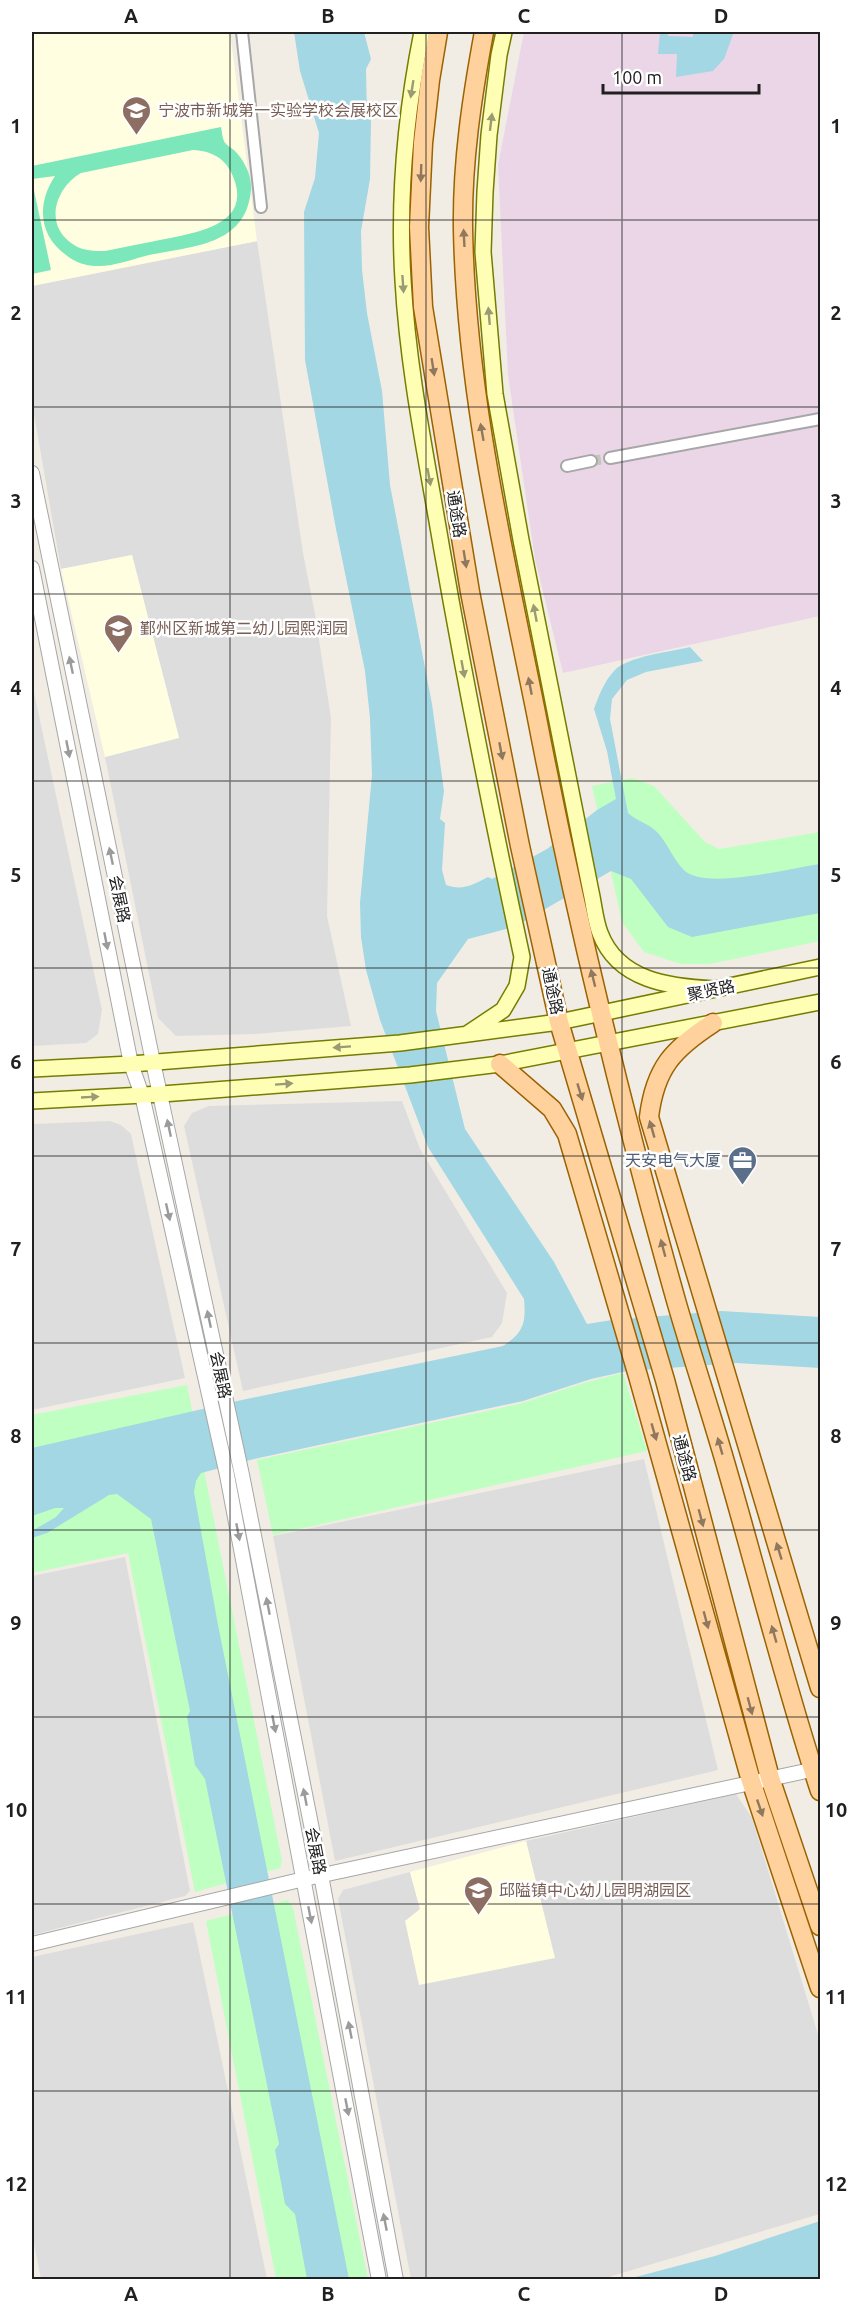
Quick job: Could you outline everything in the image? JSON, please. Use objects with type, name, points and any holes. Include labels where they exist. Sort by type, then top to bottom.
[{"type":"main road","points":[[422,32],[410,98],[402,214],[402,279],[406,326],[415,396],[470,710],[522,957],[517,986],[503,1010],[467,1034]]},
{"type":"main road","name":"通途路","points":[[438,32],[429,80],[423,143],[419,227],[423,307],[470,592],[520,846],[559,1022],[664,1380],[770,1778],[820,1926]]},
{"type":"main road","points":[[484,32],[471,106],[465,164],[463,228],[470,342],[488,469],[575,907],[609,1043],[677,1305],[817,1768],[820,1791]]},
{"type":"main road","points":[[504,32],[489,135],[483,252],[495,394],[521,540],[591,892],[600,933],[614,957],[634,973],[677,987],[714,990]]},
{"type":"main road","name":"聚贤路","points":[[32,1069],[131,1064],[400,1042],[467,1034],[602,1014],[820,967]]},
{"type":"main road","name":"聚贤路","points":[[32,1101],[162,1094],[410,1075],[500,1064],[820,1002]]},
{"type":"main road","points":[[714,1023],[675,1052],[670,1059],[660,1074],[651,1099],[649,1117],[820,1688]]},
{"type":"main road","points":[[500,1064],[552,1109],[567,1134],[620,1312],[751,1781],[820,1988]]},
{"type":"street","points":[[242,32],[261,207]]},
{"type":"street","points":[[610,458],[820,419]]},
{"type":"street","points":[[567,466],[591,461]]},
{"type":"street","name":"会展路","points":[[32,472],[153,1062],[162,1094],[242,1475],[321,1875],[396,2280]]},
{"type":"street","name":"会展路","points":[[32,568],[131,1064],[142,1095],[227,1475],[379,2280]]},
{"type":"street","points":[[32,1944],[303,1879],[817,1768]]},
{"type":"shaded area","name":"宁波市新城第一实验学校会展校区","points":[[32,32],[230,32],[257,241],[32,286]]},
{"type":"shaded area","points":[[524,32],[820,32],[820,616],[563,673],[535,559],[508,375],[498,165]]},
{"type":"shaded area","points":[[257,241],[303,553],[331,718],[327,916],[351,1026],[255,1034],[176,1036],[158,1018],[105,757],[179,737],[132,555],[61,569],[32,403],[32,286]]},
{"type":"shaded area","name":"鄞州区新城第二幼儿园熙润园","points":[[132,555],[179,738],[105,757],[61,569]]},
{"type":"shaded area","points":[[32,683],[102,1010],[98,1034],[86,1043],[32,1046]]},
{"type":"shaded area","points":[[402,1101],[420,1149],[507,1293],[502,1323],[492,1337],[243,1391],[184,1126],[192,1113],[209,1106]]},
{"type":"shaded area","points":[[110,1121],[121,1125],[131,1134],[185,1378],[32,1410],[32,1124]]},
{"type":"shaded area","points":[[644,1459],[718,1770],[335,1861],[273,1536]]},
{"type":"shaded area","points":[[125,1557],[190,1891],[185,1896],[32,1935],[32,1576]]},
{"type":"shaded area","points":[[736,1794],[752,1818],[820,2041],[820,2214],[602,2279],[411,2279],[338,1899],[343,1890],[410,1872],[420,1909],[554,1958],[526,1841]]},
{"type":"shaded area","name":"邱隘镇中心幼儿园明湖园区","points":[[526,1841],[555,1958],[419,1985],[405,1921],[420,1909],[410,1872]]},
{"type":"shaded area","points":[[193,1922],[267,2279],[41,2279],[32,2234],[32,1957]]},
{"type":"green space","points":[[221,127],[225,142],[238,154],[247,168],[251,190],[247,209],[239,223],[228,233],[214,240],[116,264],[92,266],[69,257],[50,238],[45,228],[43,208],[49,186],[55,176],[32,179],[32,166]],"holes":[[[193,150],[215,155],[224,162],[231,172],[237,189],[236,203],[230,214],[220,222],[194,233],[105,251],[78,247],[64,237],[58,228],[56,208],[59,197],[72,180],[81,173]]]},
{"type":"green space","points":[[32,181],[51,270],[32,274]]},
{"type":"green space","points":[[632,778],[654,786],[705,842],[719,849],[820,832],[820,941],[710,964],[681,964],[644,952],[622,922],[592,786]]},
{"type":"green space","points":[[623,1373],[647,1451],[273,1535],[257,1460],[519,1404]]},
{"type":"green space","points":[[187,1385],[282,1861],[280,1868],[195,1892],[128,1553],[32,1573],[32,1415]]},
{"type":"green space","points":[[288,1900],[293,1908],[368,2279],[276,2279],[206,1921]]},
{"type":"water","points":[[294,32],[364,32],[371,59],[366,69],[367,118],[371,120],[370,179],[361,231],[362,270],[367,313],[382,391],[390,485],[432,704],[444,791],[440,819],[445,823],[442,870],[446,885],[462,887],[488,877],[492,879],[547,849],[597,810],[616,799],[607,751],[594,709],[602,689],[620,666],[650,655],[690,647],[703,661],[646,672],[627,680],[612,699],[610,719],[628,813],[655,830],[681,867],[696,876],[730,878],[820,864],[820,913],[692,937],[668,927],[631,879],[611,871],[514,927],[468,939],[437,983],[436,1011],[465,1129],[554,1262],[587,1324],[721,1311],[820,1317],[820,1368],[737,1363],[627,1371],[591,1379],[523,1401],[254,1459],[201,1473],[196,1481],[194,1492],[218,1625],[349,2279],[307,2279],[295,2214],[285,2204],[275,2150],[279,2144],[205,1779],[195,1765],[187,1717],[190,1711],[151,1519],[117,1494],[109,1495],[47,1533],[32,1538],[32,1531],[56,1517],[64,1508],[55,1508],[32,1516],[32,1448],[242,1400],[503,1346],[515,1336],[524,1321],[524,1299],[428,1147],[380,1020],[366,970],[361,937],[360,903],[372,775],[370,718],[365,671],[305,360],[304,212],[315,178],[319,133],[300,71]]},
{"type":"water","points":[[660,32],[667,32],[668,36],[693,37],[693,32],[734,32],[724,59],[713,71],[676,77],[677,54],[658,54]]},
{"type":"water","points":[[820,2221],[819,2279],[628,2279],[715,2256]]},
{"type":"tunnel","points":[[591,461],[610,458]]},
{"type":"place","name":"宁波市新城第一实验学校会展校区","points":[[137,136]]},
{"type":"place","name":"鄞州区新城第二幼儿园熙润园","points":[[119,654]]},
{"type":"place","name":"天安电气大厦","points":[[742,1186]]},
{"type":"place","name":"邱隘镇中心幼儿园明湖园区","points":[[478,1916]]}]
